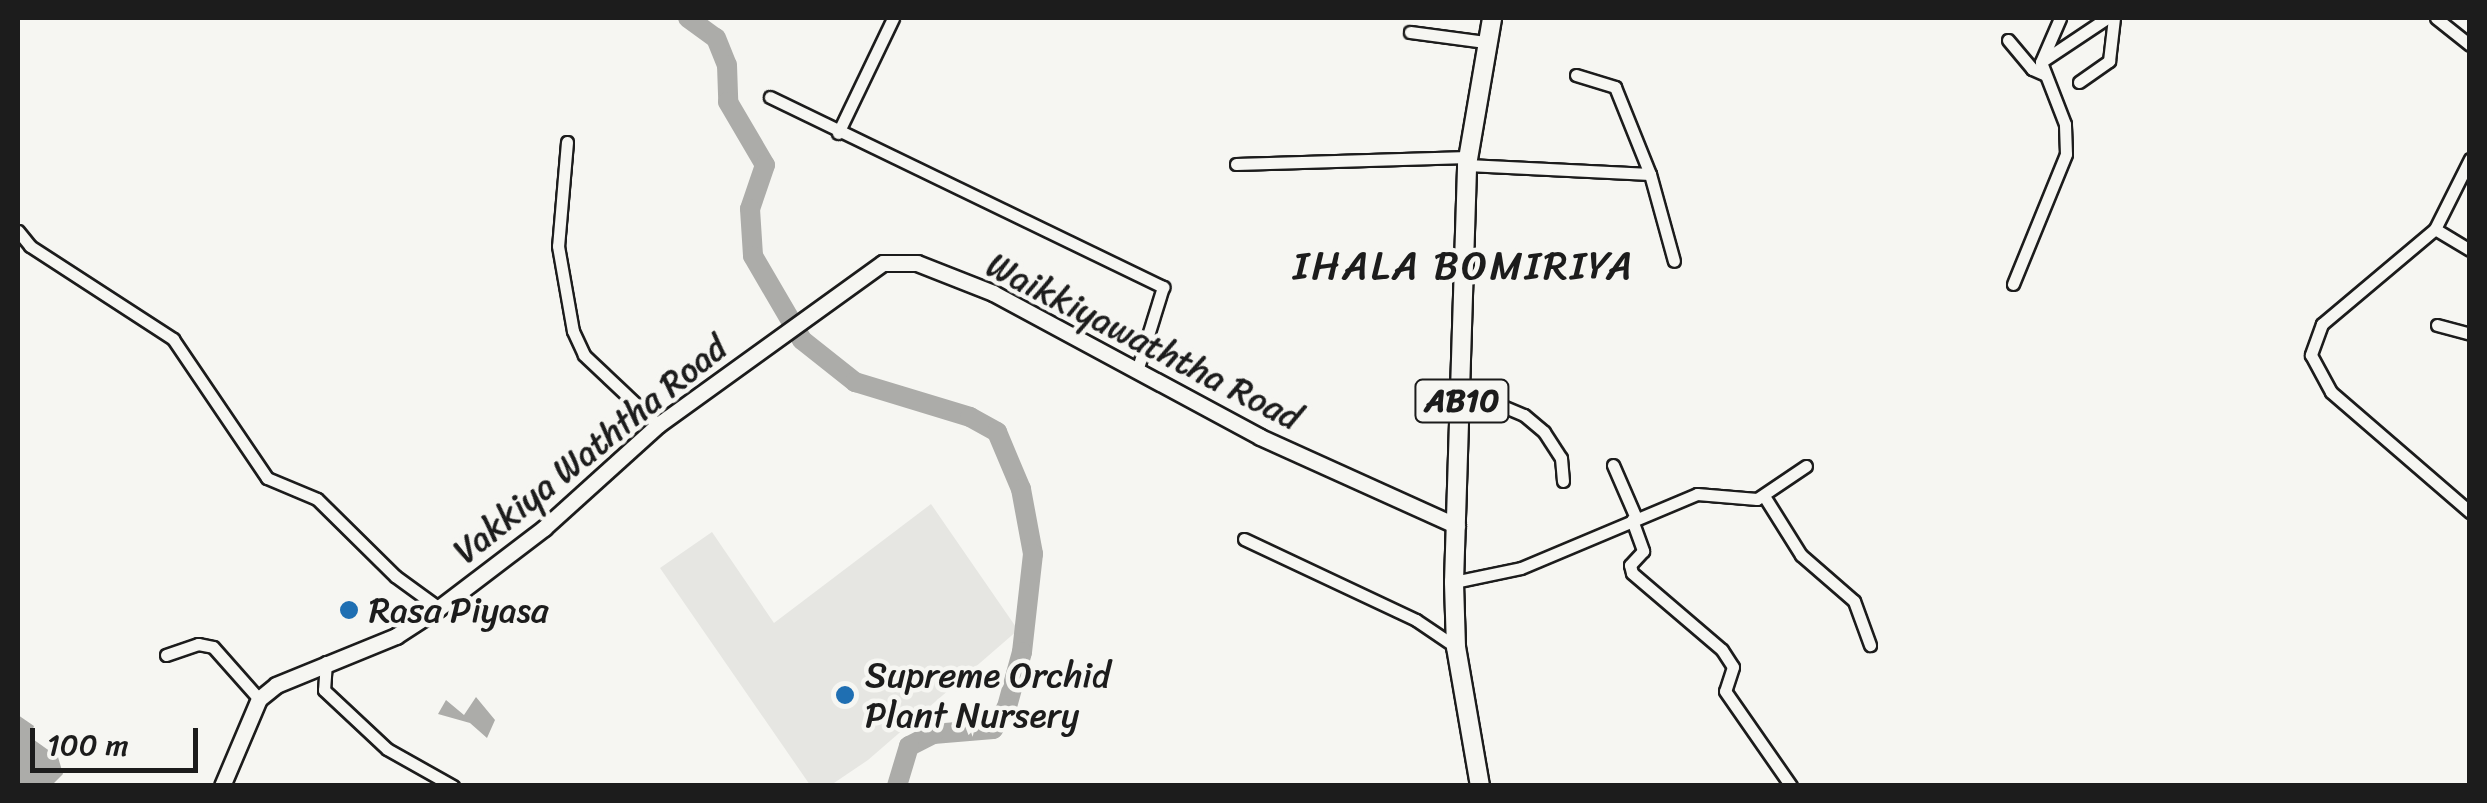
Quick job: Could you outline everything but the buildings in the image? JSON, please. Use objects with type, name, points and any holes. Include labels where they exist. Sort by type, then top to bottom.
[{"type":"main road","name":"AB10","points":[[1480,786],[1456,647],[1454,582],[1468,161],[1492,18]]},
{"type":"street","points":[[838,133],[894,18]]},
{"type":"street","points":[[2013,284],[2066,154],[2065,124],[2043,68],[2060,18]]},
{"type":"street","points":[[2008,40],[2032,69],[2043,68],[2110,18]]},
{"type":"street","points":[[2079,82],[2109,61],[2110,18]]},
{"type":"street","points":[[2436,18],[2470,45]]},
{"type":"street","points":[[1410,32],[1485,42]]},
{"type":"street","points":[[1576,76],[1615,86],[1650,174],[1674,261]]},
{"type":"street","points":[[770,97],[1163,287],[1138,368]]},
{"type":"street","points":[[567,142],[558,246],[573,331],[584,356],[658,425]]},
{"type":"street","points":[[2468,508],[2331,392],[2311,354],[2322,324],[2435,229],[2470,159]]},
{"type":"street","points":[[1236,164],[1468,161],[1650,174]]},
{"type":"street","points":[[2435,229],[2470,250]]},
{"type":"street","points":[[18,231],[30,246],[173,340],[267,478],[317,499],[395,576],[439,608]]},
{"type":"street","name":"Waikkiyawaththa Road","points":[[808,316],[882,263],[900,260],[993,293],[1260,437],[1457,526]]},
{"type":"street","name":"Vakkiya Waththa Road","points":[[259,699],[326,659],[396,636],[439,608],[544,528],[658,425],[808,316]]},
{"type":"street","points":[[2437,325],[2470,334]]},
{"type":"street","points":[[1462,389],[1524,414],[1544,432],[1561,458],[1563,482]]},
{"type":"street","points":[[1613,465],[1644,552],[1630,565],[1632,573],[1722,650],[1733,668],[1725,692],[1791,786]]},
{"type":"street","points":[[1454,582],[1521,568],[1696,494],[1764,496],[1806,466]]},
{"type":"street","points":[[1764,496],[1801,555],[1854,601],[1870,645]]},
{"type":"street","points":[[1244,539],[1416,620],[1456,647]]},
{"type":"street","points":[[166,654],[198,644],[213,647],[259,699],[222,786]]},
{"type":"street","points":[[326,659],[324,690],[387,749],[453,786]]},
{"type":"shaded area","name":"Supreme Orchid Plant Nursery","points":[[931,504],[1018,630],[868,760],[831,785],[810,785],[660,568],[712,532],[774,623]]},
{"type":"shaded area","points":[[476,697],[495,720],[487,738],[470,723],[438,714],[446,700],[464,715]]},
{"type":"shaded area","points":[[18,715],[34,726],[30,737],[58,757],[63,774],[52,785],[18,785]]},
{"type":"waterway","points":[[688,18],[716,38],[727,65],[728,102],[765,165],[750,209],[753,256],[802,340],[855,382],[970,417],[997,432],[1021,489],[1033,554],[1022,652],[1007,707],[993,729],[933,734],[909,746],[897,786]]},
{"type":"place","name":"Rasa Piyasa","points":[[349,610]]},
{"type":"place","name":"Supreme Orchid Plant Nursery","points":[[845,695]]},
{"type":"district","name":"IHALA BOMIRIYA","points":[[1464,266]]}]
